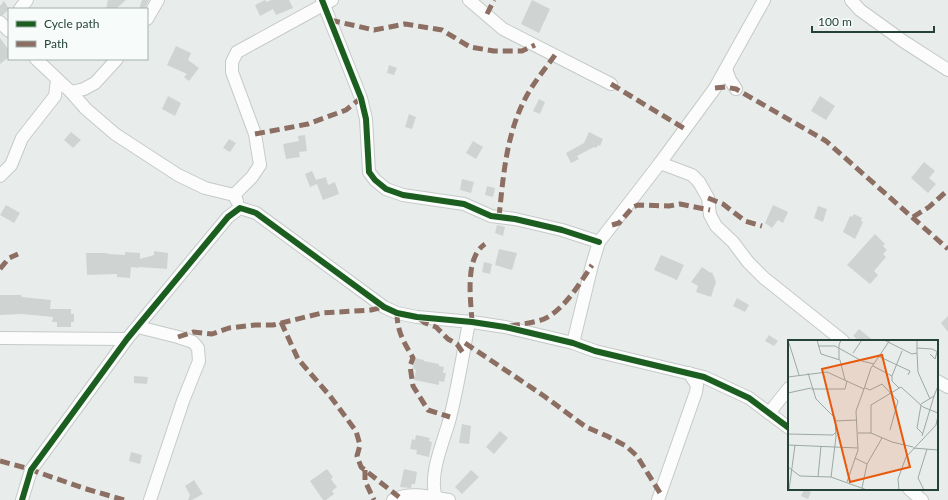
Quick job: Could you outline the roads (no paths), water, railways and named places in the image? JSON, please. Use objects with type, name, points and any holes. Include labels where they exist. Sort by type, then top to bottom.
[{"type":"street","points":[[21,8],[27,0]]},
{"type":"street","points":[[148,17],[158,0]]},
{"type":"street","points":[[469,0],[503,29],[611,84]]},
{"type":"street","points":[[573,343],[598,242],[660,163],[715,88],[764,0]]},
{"type":"street","points":[[851,0],[860,10],[903,41],[948,70]]},
{"type":"street","points":[[234,195],[252,177],[260,165],[255,134],[232,72],[232,62],[237,52],[326,2],[361,98],[366,119],[369,172],[375,180],[386,189],[403,195],[464,204],[491,216],[515,219],[562,230],[598,242]]},
{"type":"street","points":[[37,60],[71,92],[86,109],[115,134],[178,175],[206,188],[234,195]]},
{"type":"street","points":[[71,92],[84,89],[95,83],[116,60]]},
{"type":"street","points":[[726,69],[730,80],[736,89]]},
{"type":"street","points":[[0,176],[11,165],[22,138],[55,96],[58,80]]},
{"type":"street","points":[[660,163],[692,176],[699,182],[708,198],[710,215],[716,226],[733,242],[748,262],[764,278],[835,339]]},
{"type":"street","points":[[234,195],[240,208],[256,213],[384,307],[397,313],[417,317],[505,327],[704,377],[749,398],[788,427]]},
{"type":"street","points":[[22,500],[31,470],[115,355],[228,217],[240,208]]},
{"type":"street","points":[[436,498],[433,490],[436,466],[450,417],[469,322]]},
{"type":"street","points":[[138,327],[193,342],[198,348],[199,361],[183,401],[150,500]]},
{"type":"street","points":[[0,338],[101,340],[128,339]]},
{"type":"street","points":[[101,340],[113,350],[115,355]]},
{"type":"street","points":[[658,500],[696,392],[697,384],[689,374]]},
{"type":"street","points":[[938,382],[948,387]]},
{"type":"street","points":[[769,413],[788,389]]},
{"type":"street","points":[[910,490],[922,500]]},
{"type":"street","points":[[393,500],[399,497],[411,495],[449,500]]}]
